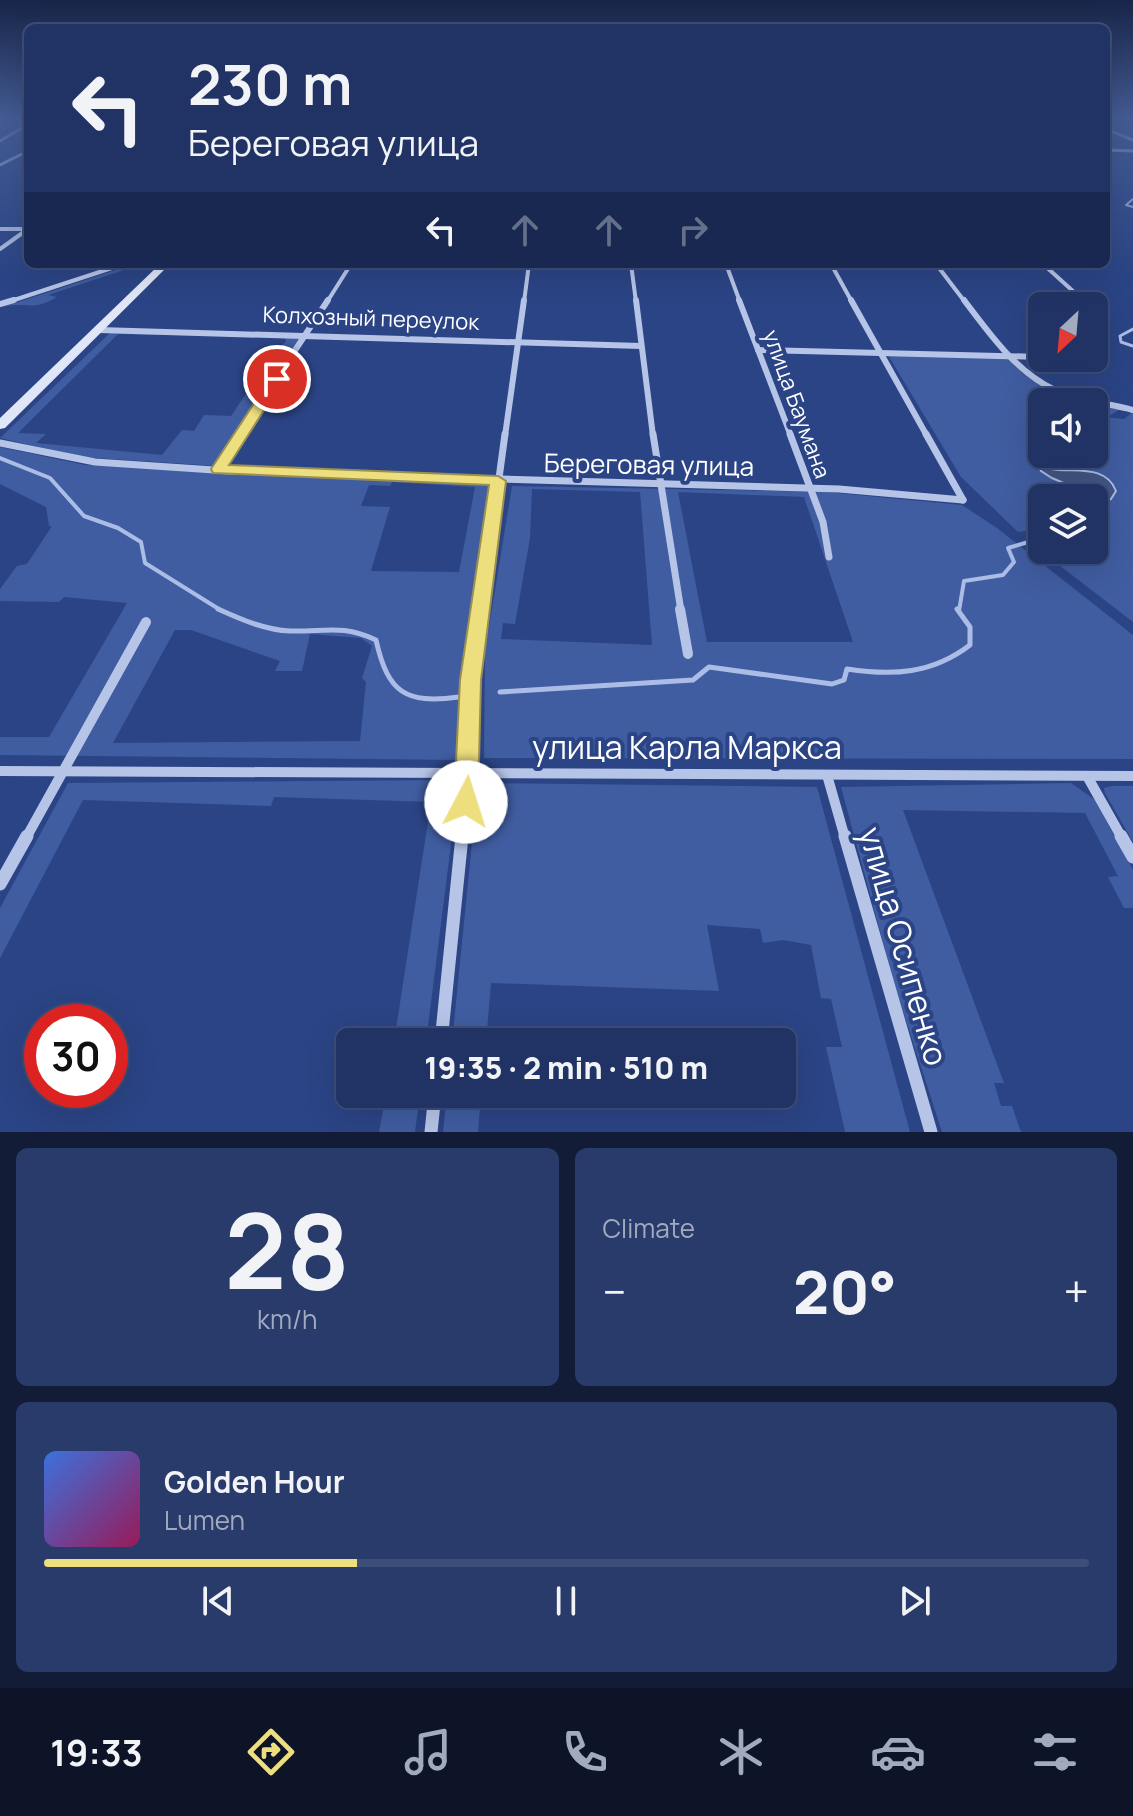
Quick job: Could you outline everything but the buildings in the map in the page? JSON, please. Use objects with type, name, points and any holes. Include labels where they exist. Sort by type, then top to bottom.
[{"type":"street","points":[[0,229],[24,229]]},
{"type":"street","points":[[0,249],[24,232]]},
{"type":"street","points":[[0,304],[112,268]]},
{"type":"street","points":[[0,425],[161,268]]},
{"type":"street","points":[[218,469],[348,268]]},
{"type":"street","points":[[442,1028],[469,772],[471,680],[528,268]]},
{"type":"street","points":[[631,268],[659,485],[688,654]]},
{"type":"street","name":"улица Баумана","points":[[727,268],[807,487],[823,522],[829,557]]},
{"type":"street","points":[[833,268],[878,352]]},
{"type":"street","points":[[939,268],[1011,356],[1041,383],[1058,391],[1133,410]]},
{"type":"street","points":[[1047,268],[1074,292]]},
{"type":"street","name":"Колхозный переулок","points":[[99,330],[641,346]]},
{"type":"street","points":[[758,350],[1028,357]]},
{"type":"street","name":"Береговая улица","points":[[0,443],[94,462],[498,481],[807,487],[910,493],[963,500],[878,352]]},
{"type":"street","points":[[0,884],[146,622]]},
{"type":"street","name":"улица Карла Маркса","points":[[0,771],[1133,776]]},
{"type":"street","name":"улица Осипенко","points":[[827,775],[931,1132]]},
{"type":"street","points":[[1087,776],[1133,857]]},
{"type":"street","points":[[431,1132],[434,1108]]},
{"type":"shaded area","points":[[130,268],[48,295],[57,297],[48,302],[0,308]]},
{"type":"shaded area","points":[[111,332],[302,334],[217,466],[81,457],[0,438]],"holes":[[[118,334],[284,337],[286,341],[275,354],[278,354],[275,360],[268,361],[231,416],[204,415],[194,431],[182,430],[162,455],[36,443],[46,434],[18,433]]]},
{"type":"shaded area","points":[[888,355],[1005,358],[1014,360],[1048,388],[1028,388],[1028,468],[1042,468],[1053,477],[1070,484],[1028,484],[1028,531],[1018,532],[961,477]]},
{"type":"shaded area","points":[[1108,404],[1122,408],[1108,414]]},
{"type":"shaded area","points":[[1133,412],[1133,622],[1058,564],[1108,564],[1108,501],[1111,499],[1108,497],[1108,484],[1093,484],[1076,470],[1050,468],[1108,468],[1108,417],[1124,419]]},
{"type":"shaded area","points":[[0,447],[85,465],[494,481],[459,760],[0,755],[0,737],[49,737],[127,603],[64,597],[59,602],[0,601],[0,589],[17,566],[27,564],[52,526],[49,526],[46,507],[0,484]],"holes":[[[392,482],[475,487],[459,572],[371,571],[390,507],[361,506],[369,485],[390,486]],[[175,630],[191,630],[280,661],[275,671],[302,671],[310,634],[361,638],[372,646],[362,678],[366,682],[360,741],[113,743]]]},
{"type":"shaded area","points":[[1040,468],[1050,468],[1097,473],[1111,482],[1116,491],[1108,501],[1108,484],[1066,484]]},
{"type":"shaded area","points":[[512,486],[826,492],[962,505],[1028,552],[1028,564],[1043,564],[1133,635],[1133,759],[484,758],[485,651]],"holes":[[[532,489],[640,492],[652,645],[501,639],[503,623],[515,624],[530,538]],[[678,492],[804,497],[853,642],[707,642]]]},
{"type":"shaded area","points":[[448,780],[457,784],[428,1028],[396,1028],[431,802],[274,797],[271,806],[83,800],[0,958],[0,908],[68,783]]},
{"type":"shaded area","points":[[478,783],[817,787],[910,1132],[845,1132],[826,1047],[842,1047],[831,999],[821,998],[811,945],[783,940],[763,943],[760,929],[707,925],[719,991],[491,983],[487,1028],[453,1028]]},
{"type":"shaded area","points":[[1071,783],[1095,800],[1133,870],[1133,908],[1124,908],[1108,877],[1118,876],[1085,813],[903,810],[1004,1083],[994,1083],[1001,1106],[1012,1106],[1021,1132],[942,1132],[894,983],[841,787]]},
{"type":"shaded area","points":[[1133,786],[1133,842],[1105,793],[1104,788]]},
{"type":"shaded area","points":[[383,1108],[418,1108],[415,1132],[379,1132]]},
{"type":"shaded area","points":[[446,1108],[480,1108],[478,1132],[443,1132]]},
{"type":"waterway","points":[[1133,199],[1126,205],[1133,207]]},
{"type":"waterway","points":[[1133,329],[1120,336],[1121,342],[1133,346]]},
{"type":"waterway","points":[[0,458],[50,478],[84,516],[118,528],[141,542],[145,563],[220,610]]},
{"type":"waterway","points":[[959,611],[964,581],[1003,575],[1014,562],[1008,548],[1028,542]]},
{"type":"waterway","points":[[500,692],[693,680],[709,667],[832,684],[844,680],[847,669],[880,672],[912,670],[941,662],[970,645],[970,627],[957,609]]},
{"type":"waterway","points":[[220,610],[271,629],[343,630],[364,635],[376,640],[386,672],[402,691],[425,698],[459,697]]},
{"type":"route","points":[[277,379],[218,469],[498,481],[471,680],[466,802]]}]
